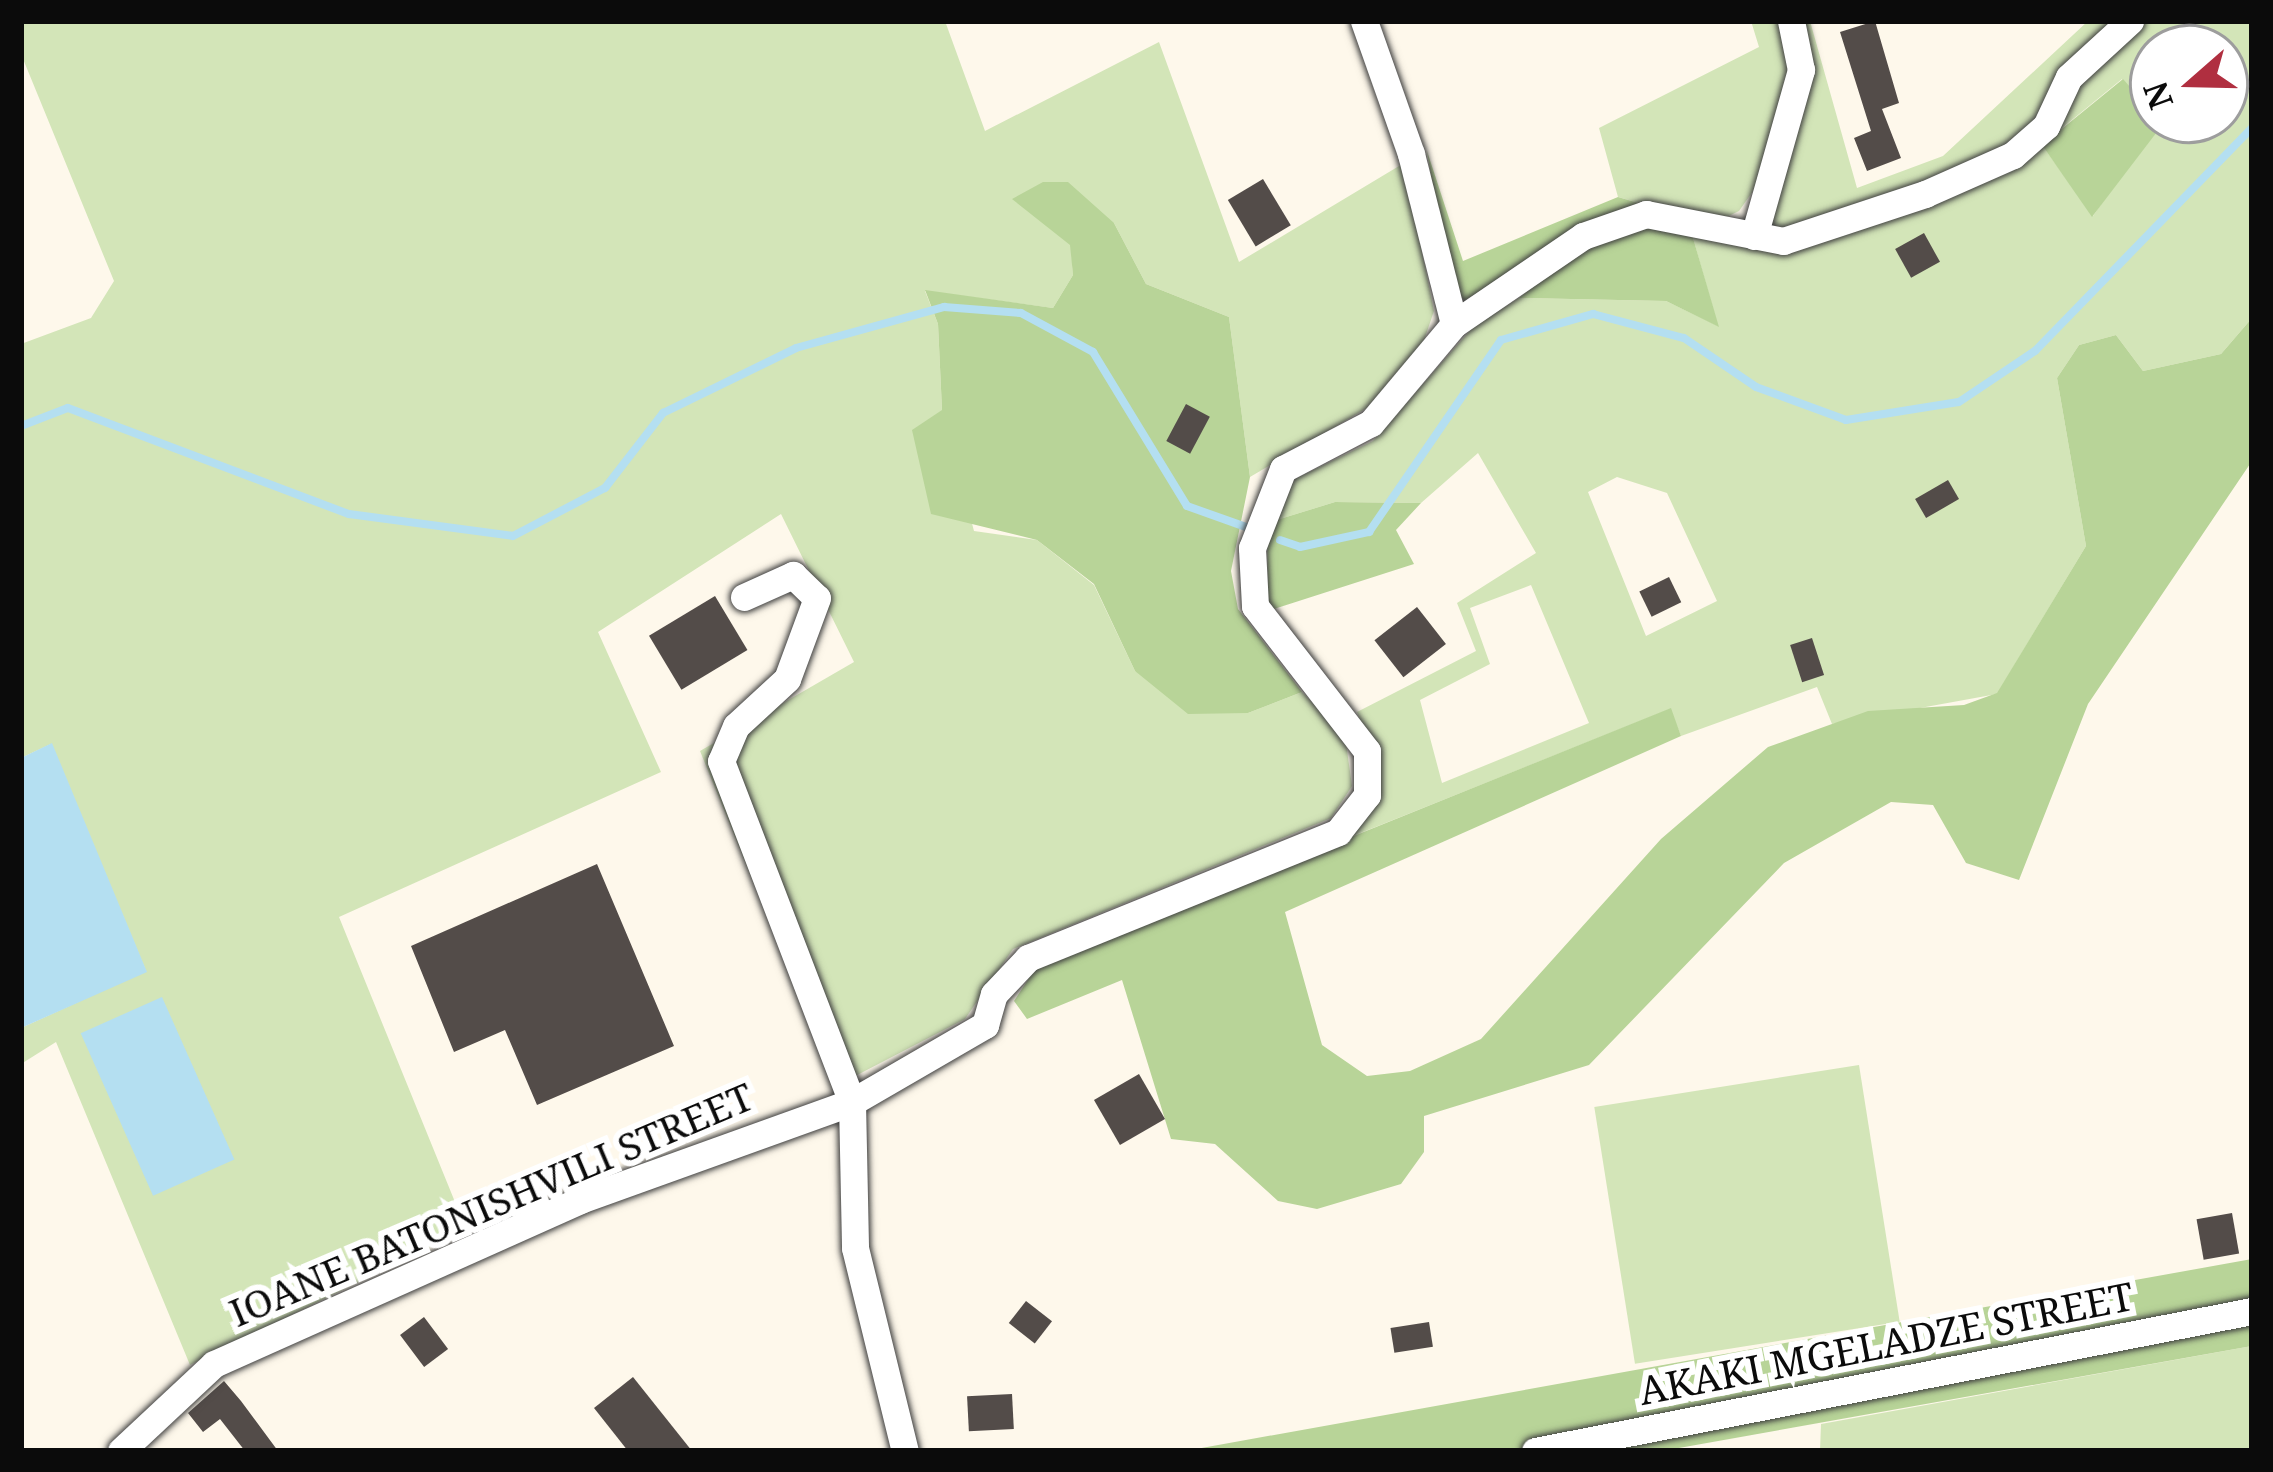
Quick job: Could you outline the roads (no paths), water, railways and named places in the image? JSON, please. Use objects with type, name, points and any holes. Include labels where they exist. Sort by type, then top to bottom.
[{"type":"street","points":[[1364,21],[1411,154],[1454,324]]},
{"type":"street","points":[[1754,236],[1802,70],[1791,21]]},
{"type":"street","name":"IOANE BATONISHVILI STREET","points":[[121,1451],[214,1364],[580,1200],[852,1102],[985,1025],[994,994],[1028,958],[1338,832],[1366,795],[1367,751],[1255,606],[1261,505],[1283,469],[1371,423],[1454,324],[1617,219],[1646,214],[1783,241],[1828,231],[2013,155],[2046,126],[2069,76],[2130,21]]},
{"type":"street","points":[[744,597],[794,575],[817,598],[787,680],[736,726],[722,761],[852,1102],[856,1248],[904,1451]]},
{"type":"street","name":"AKAKI MGELADZE STREET","points":[[1535,1451],[2252,1311]]},
{"type":"water","points":[[52,743],[147,972],[21,1028],[21,758]]},
{"type":"water","points":[[162,997],[234,1160],[153,1196],[81,1033]]},
{"type":"waterway","points":[[1280,540],[1300,547],[1369,532],[1501,340],[1593,314],[1684,338],[1756,387],[1846,420],[1959,402],[2035,351],[2252,128]]},
{"type":"waterway","points":[[21,426],[68,408],[349,514],[513,536],[605,488],[663,413],[796,348],[944,307],[1021,313],[1093,352],[1187,506],[1246,527]]}]
